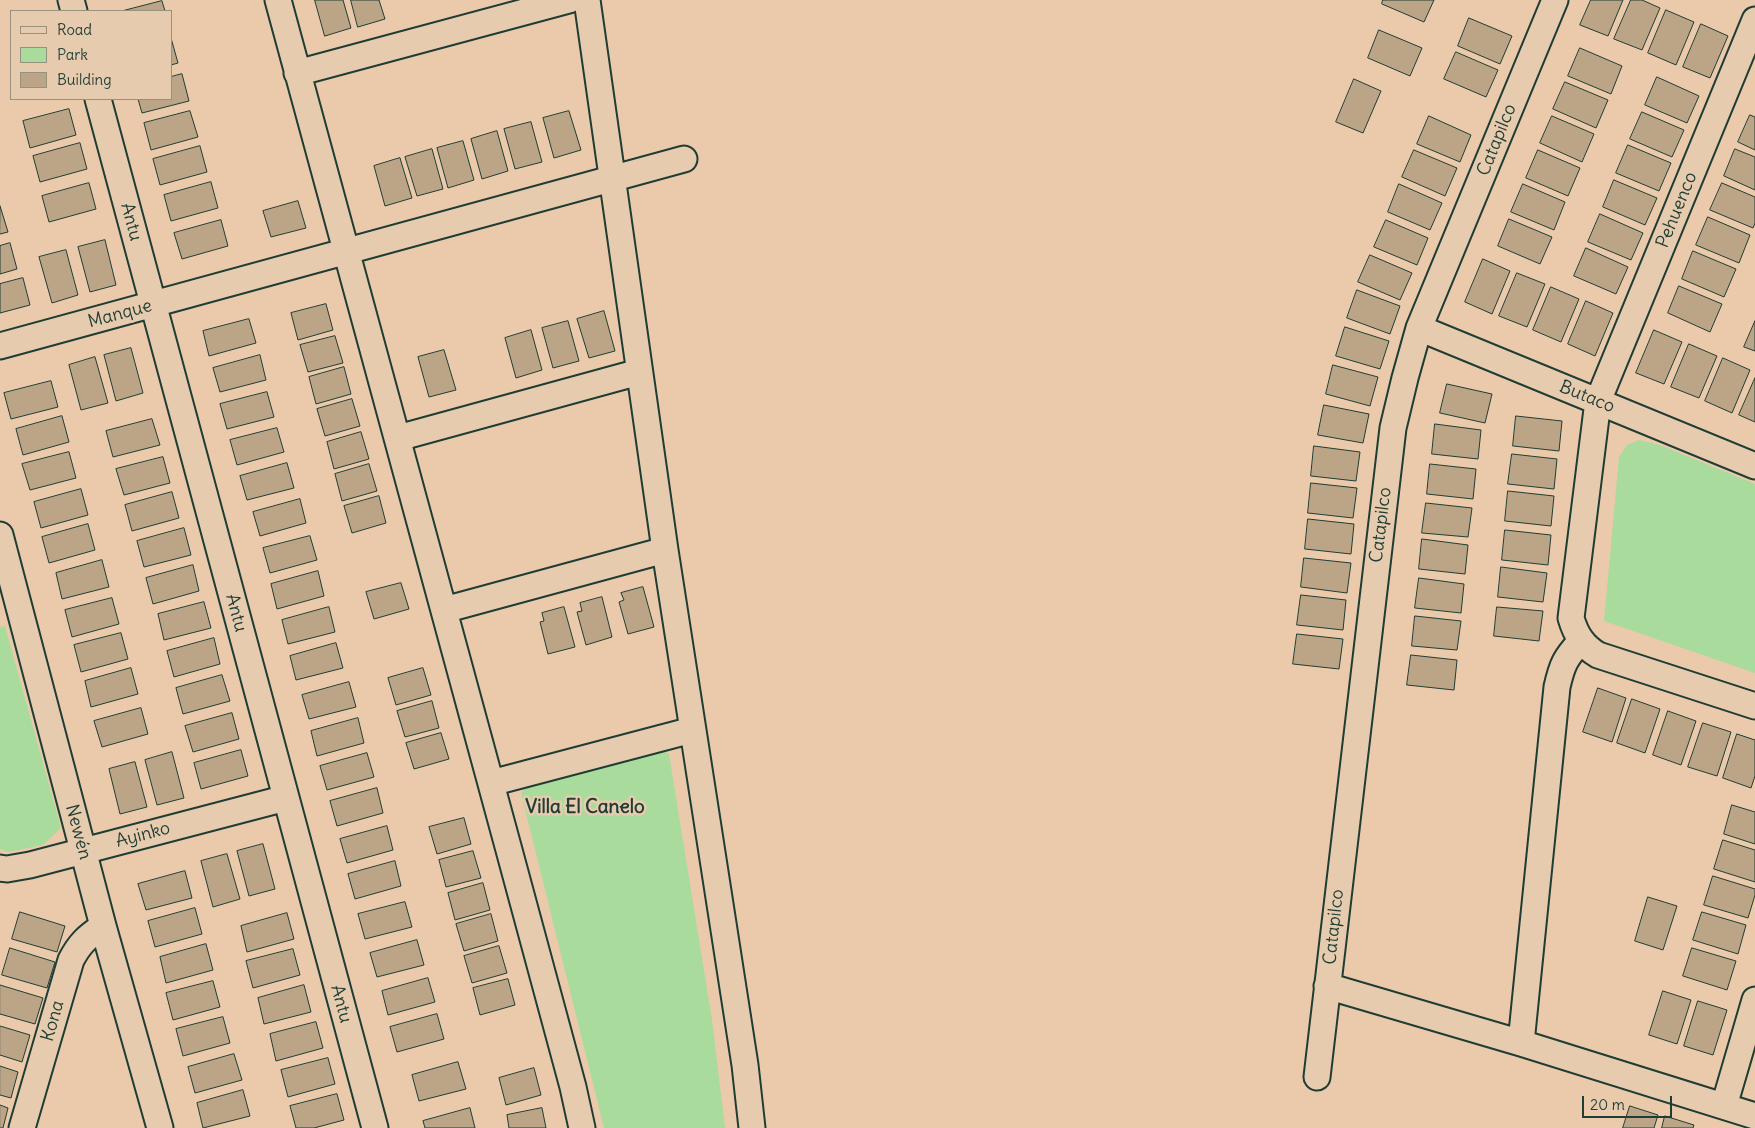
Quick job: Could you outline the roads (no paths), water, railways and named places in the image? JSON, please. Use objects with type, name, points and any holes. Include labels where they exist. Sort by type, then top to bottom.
[{"type":"street","points":[[278,0],[568,1068],[582,1128]]},
{"type":"street","points":[[298,73],[569,0]]},
{"type":"street","points":[[587,0],[665,550],[745,1065],[752,1128]]},
{"type":"street","name":"Catapilco","points":[[1317,1077],[1393,428],[1419,328],[1555,0]]},
{"type":"street","name":"Pehuenco","points":[[1581,641],[1573,624],[1572,606],[1598,401],[1755,20]]},
{"type":"street","name":"Antu","points":[[98,100],[375,1128]]},
{"type":"street","name":"Manque","points":[[0,346],[684,159]]},
{"type":"street","name":"Butaco","points":[[1419,328],[1755,466]]},
{"type":"street","points":[[398,438],[639,372]]},
{"type":"street","name":"Newén","points":[[2,548],[103,926],[160,1128]]},
{"type":"street","points":[[444,610],[665,550]]},
{"type":"street","points":[[1521,1043],[1557,687],[1567,656],[1581,641],[1588,649],[1608,659],[1755,706]]},
{"type":"street","points":[[491,783],[692,730]]},
{"type":"street","name":"Ayinko","points":[[0,868],[18,868],[286,798]]},
{"type":"street","name":"Kona","points":[[22,1128],[71,960],[85,938],[103,926]]},
{"type":"street","points":[[1328,986],[1521,1043],[1755,1116]]},
{"type":"street","points":[[1724,1106],[1755,1000]]},
{"type":"district","name":"Villa El Canelo","points":[[585,808]]}]
